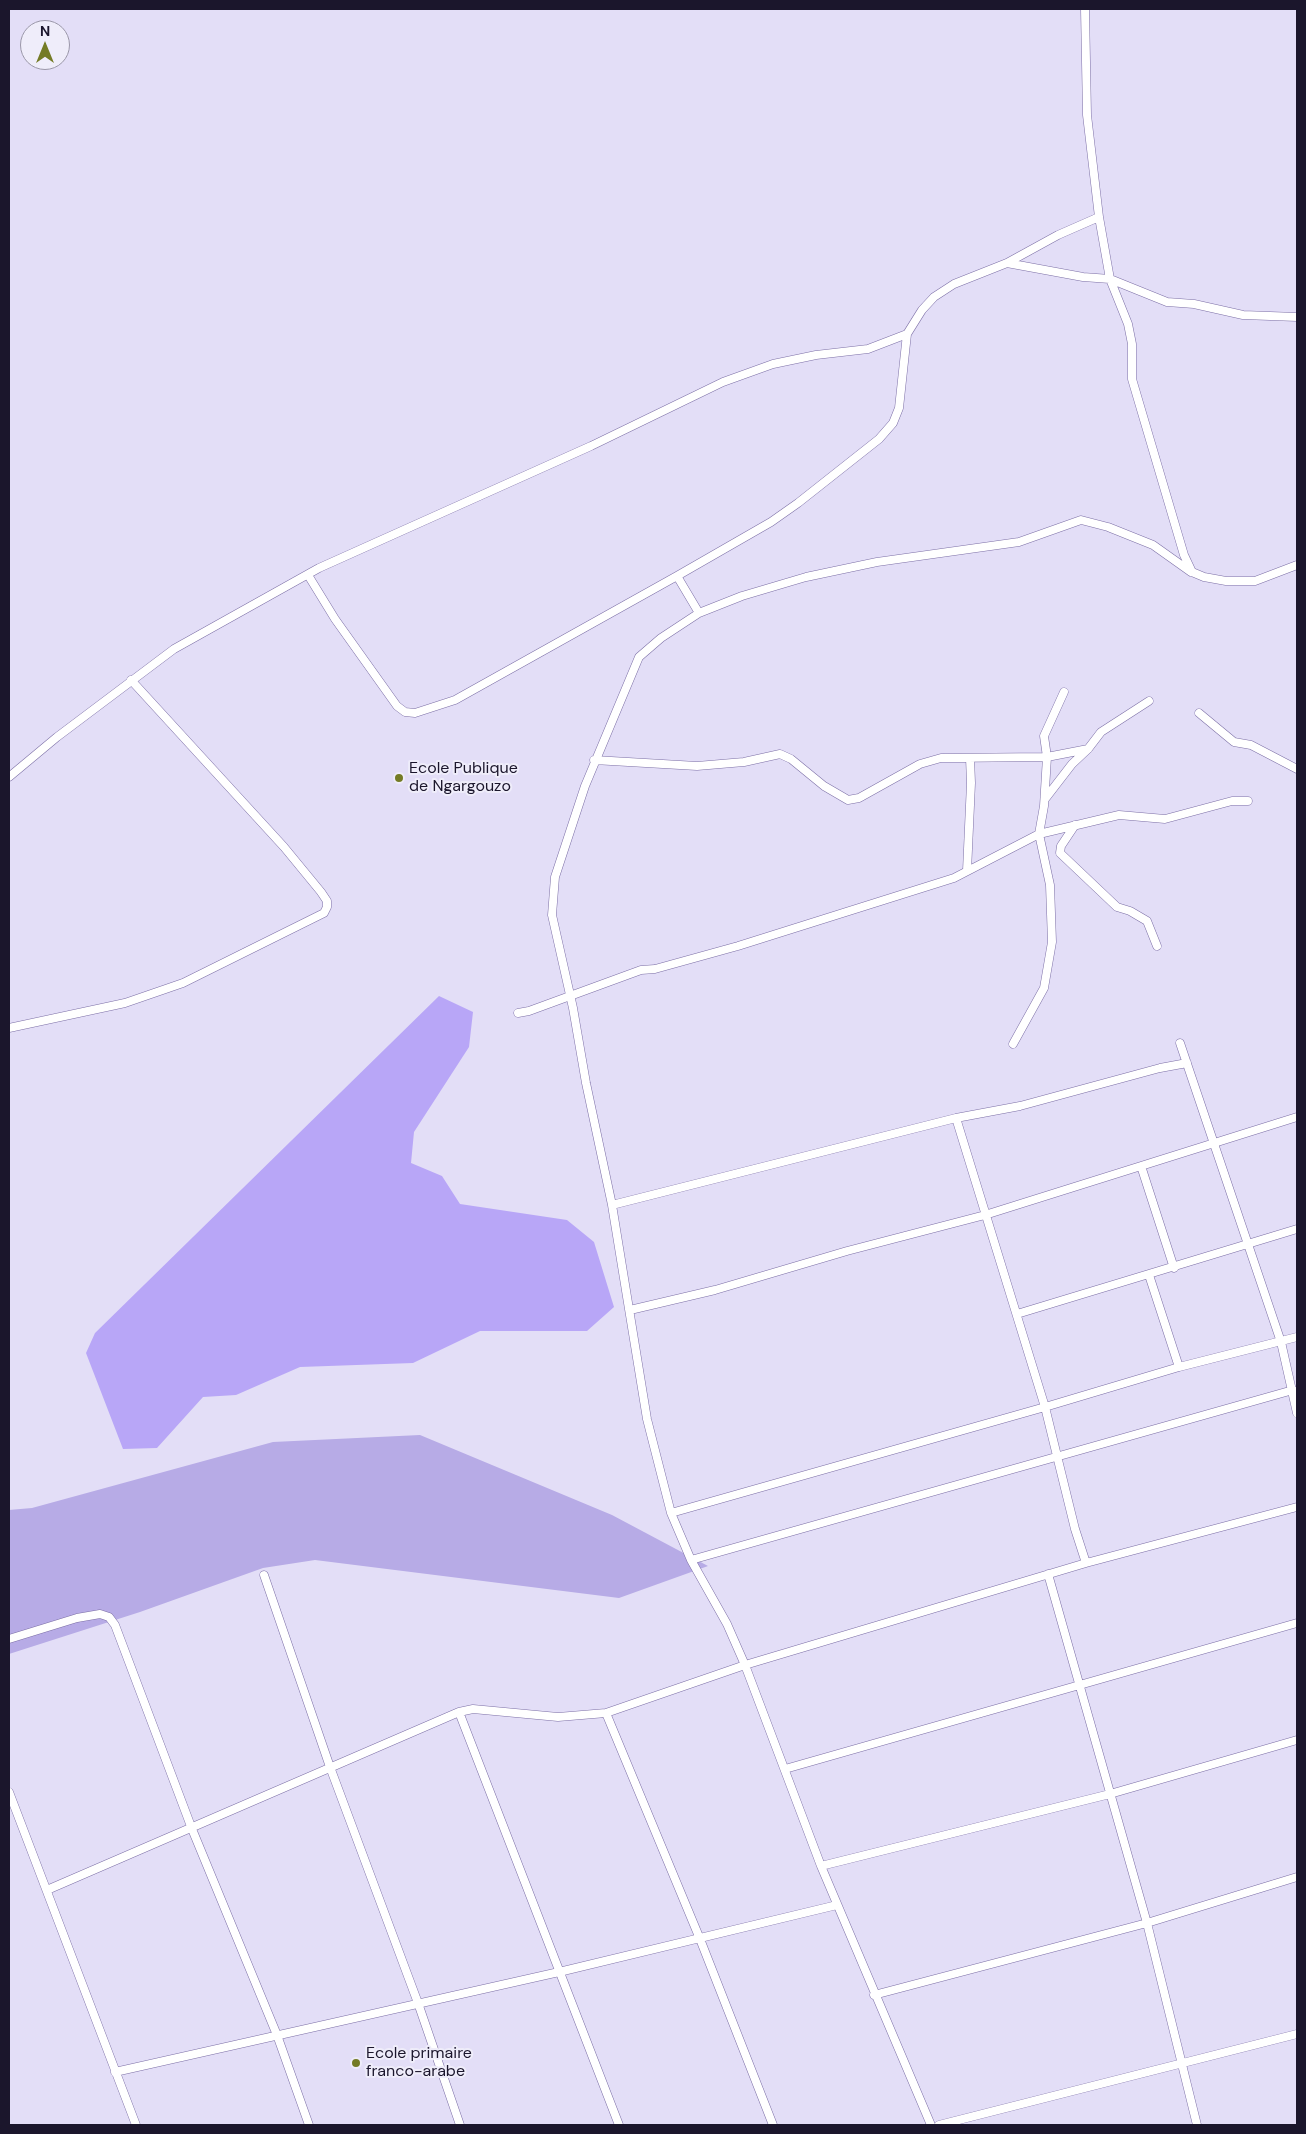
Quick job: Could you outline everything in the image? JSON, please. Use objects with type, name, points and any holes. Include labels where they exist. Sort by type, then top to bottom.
[{"type":"street","points":[[1085,9],[1087,115],[1099,216],[1110,279],[1128,324],[1132,344],[1132,379],[1178,533],[1192,572]]},
{"type":"street","points":[[308,575],[336,619],[397,706],[405,712],[415,713],[455,700],[771,522],[879,438],[892,423],[899,408],[907,334],[922,310],[934,297],[954,284],[1007,263],[1058,235],[1099,216]]},
{"type":"street","points":[[1007,263],[1075,276],[1110,279],[1167,302],[1194,304],[1243,315],[1297,317]]},
{"type":"street","points":[[9,777],[56,736],[174,649],[319,568],[591,446],[723,382],[772,364],[831,353],[868,349],[907,334]]},
{"type":"street","points":[[931,2125],[874,1995],[821,1866],[746,1665],[727,1624],[691,1560],[671,1513],[647,1419],[612,1205],[571,996],[552,915],[554,877],[594,760],[639,657],[661,638],[699,613],[742,596],[806,577],[878,562],[1019,542],[1082,520],[1108,527],[1153,545],[1192,572],[1204,577],[1226,581],[1255,581],[1297,566]]},
{"type":"street","points":[[678,576],[699,613]]},
{"type":"street","points":[[9,1028],[125,1003],[183,983],[324,913],[327,907],[327,901],[321,892],[284,847],[132,680]]},
{"type":"street","points":[[1013,1044],[1044,988],[1052,942],[1050,885],[1039,834],[1045,799],[1047,757],[1044,736],[1064,692]]},
{"type":"street","points":[[1045,799],[1072,764],[1088,749],[1101,732],[1149,701]]},
{"type":"street","points":[[1199,714],[1234,742],[1251,745],[1297,769]]},
{"type":"street","points":[[594,760],[697,766],[744,762],[780,754],[791,759],[824,786],[848,800],[859,798],[920,764],[941,758],[1047,757],[1088,749]]},
{"type":"street","points":[[968,871],[970,758]]},
{"type":"street","points":[[518,1013],[529,1011],[641,970],[655,968],[840,915],[954,878],[1039,834],[1119,814],[1166,819],[1232,801],[1248,801]]},
{"type":"street","points":[[1075,825],[1061,846],[1060,853],[1117,907],[1130,911],[1146,921],[1157,946]]},
{"type":"street","points":[[1180,1043],[1281,1342],[1294,1386],[1297,1414]]},
{"type":"street","points":[[612,1205],[956,1118],[1020,1106],[1160,1068],[1187,1063]]},
{"type":"street","points":[[630,1310],[715,1290],[848,1251],[986,1215],[1297,1117]]},
{"type":"street","points":[[956,1118],[1045,1408],[1074,1529],[1086,1563]]},
{"type":"street","points":[[1141,1166],[1174,1268]]},
{"type":"street","points":[[1017,1314],[1174,1268],[1297,1229]]},
{"type":"street","points":[[1150,1275],[1178,1367]]},
{"type":"street","points":[[671,1513],[1045,1408],[1178,1367],[1297,1337]]},
{"type":"street","points":[[691,1560],[1294,1386]]},
{"type":"street","points":[[47,1890],[460,1712],[473,1709],[558,1716],[606,1713],[746,1665],[1048,1574],[1297,1507]]},
{"type":"street","points":[[1048,1574],[1078,1686],[1147,1923],[1197,2125]]},
{"type":"street","points":[[264,1575],[330,1767],[418,2003],[460,2125]]},
{"type":"street","points":[[9,1639],[77,1618],[100,1614],[109,1617],[115,1625],[192,1829],[277,2035],[309,2125]]},
{"type":"street","points":[[785,1769],[1297,1623]]},
{"type":"street","points":[[460,1712],[619,2125]]},
{"type":"street","points":[[606,1713],[700,1939],[772,2125]]},
{"type":"street","points":[[821,1866],[1110,1794],[1297,1740]]},
{"type":"street","points":[[9,1792],[136,2125]]},
{"type":"street","points":[[874,1995],[1147,1923],[1297,1877]]},
{"type":"street","points":[[115,2072],[559,1972],[837,1905]]},
{"type":"street","points":[[939,2125],[1182,2065],[1297,2034]]},
{"type":"shaded area","points":[[439,996],[473,1012],[469,1047],[414,1132],[411,1163],[442,1176],[460,1204],[567,1220],[594,1242],[614,1307],[587,1331],[480,1331],[413,1363],[300,1367],[236,1395],[203,1397],[157,1448],[123,1449],[86,1353],[95,1333]]},
{"type":"shaded area","points":[[420,1435],[612,1515],[708,1566],[619,1598],[315,1560],[263,1568],[140,1612],[9,1654],[9,1510],[32,1508],[273,1442]]},
{"type":"place","name":"Ecole Publique de Ngargouzo","points":[[399,778]]},
{"type":"place","name":"Ecole primaire franco-arabe","points":[[356,2063]]}]
